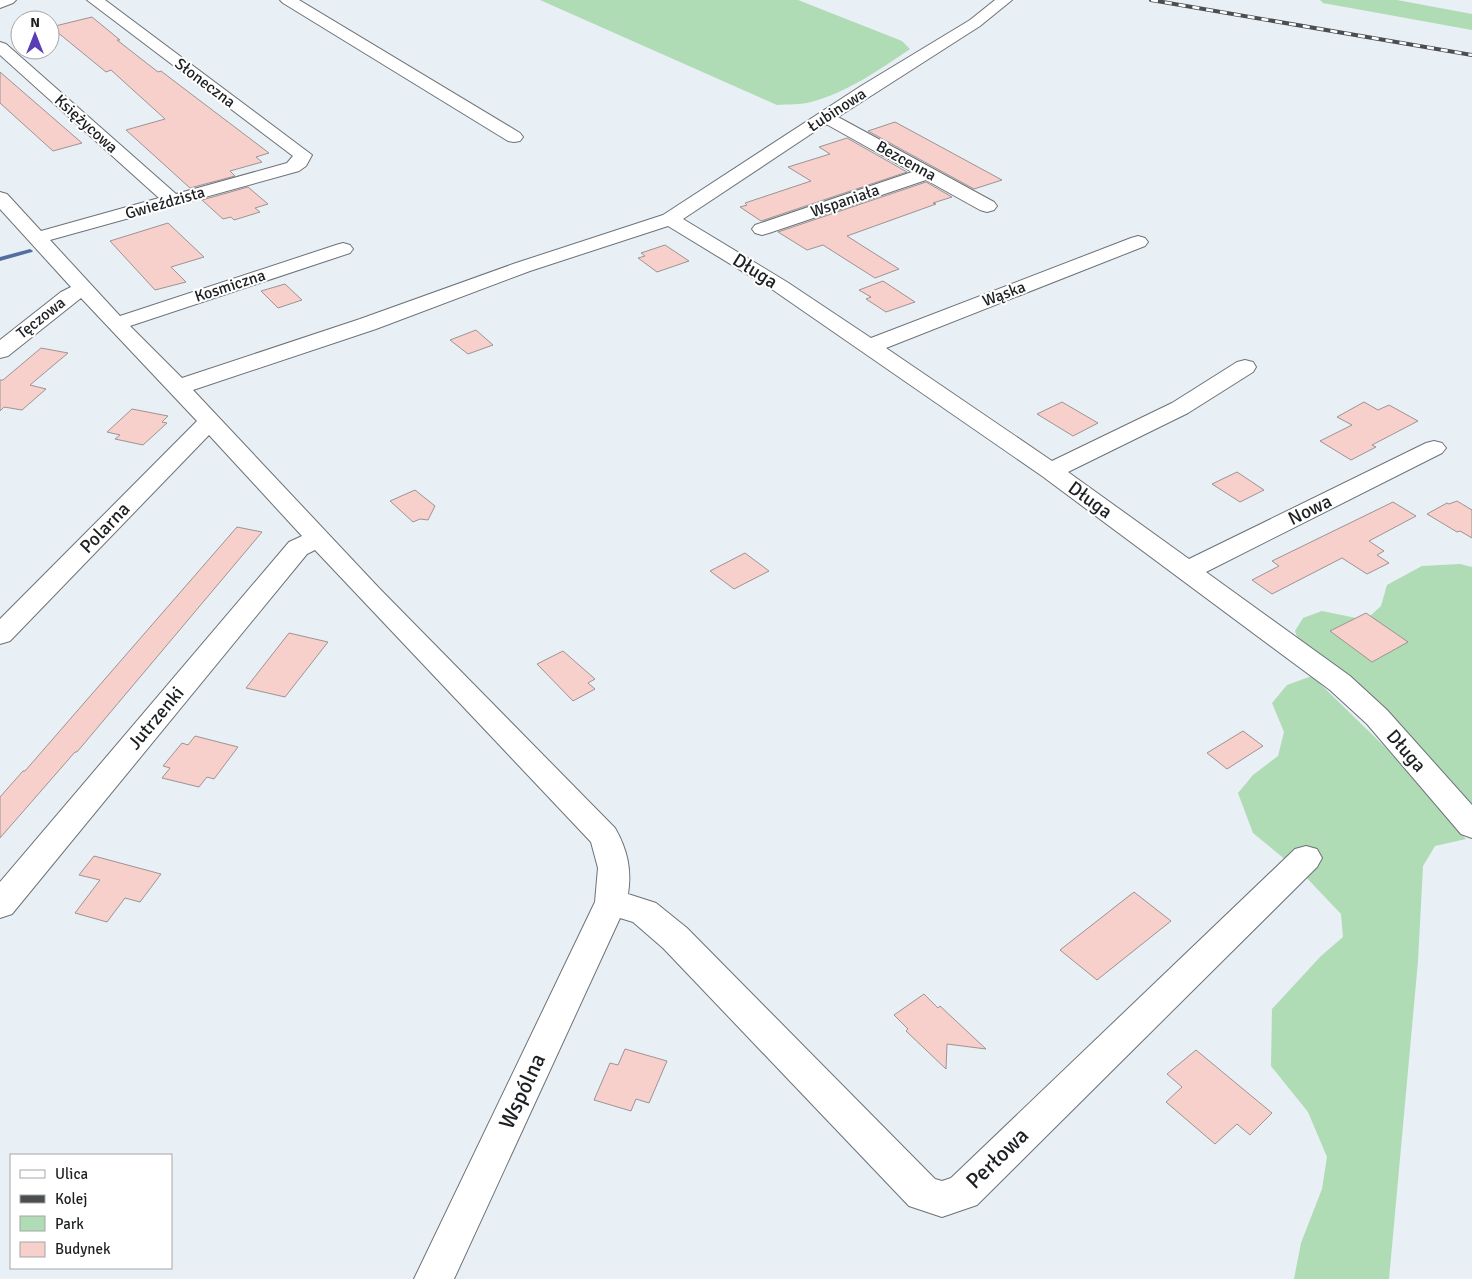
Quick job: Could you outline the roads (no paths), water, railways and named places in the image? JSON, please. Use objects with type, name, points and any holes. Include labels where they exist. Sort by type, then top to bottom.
[{"type":"street","points":[[0,3],[8,0]]},
{"type":"street","name":"Słoneczna","points":[[95,0],[303,155],[300,162],[293,168]]},
{"type":"street","points":[[288,0],[514,137]]},
{"type":"street","name":"Łubinowa","points":[[178,387],[368,324],[506,274],[670,219],[975,23],[1004,0]]},
{"type":"street","name":"Księżycowa","points":[[0,47],[172,200]]},
{"type":"street","name":"Bezcenna","points":[[826,117],[987,206]]},
{"type":"street","name":"Gwieździsta","points":[[37,238],[293,168]]},
{"type":"street","name":"Wspaniała","points":[[762,229],[927,173]]},
{"type":"street","name":"Wspólna","points":[[0,198],[318,539],[604,836],[613,857],[615,876],[611,902],[434,1279]]},
{"type":"street","name":"Długa","points":[[670,219],[780,286],[1051,471],[1340,683],[1377,717],[1472,826]]},
{"type":"street","name":"Wąska","points":[[869,347],[1138,242]]},
{"type":"street","name":"Kosmiczna","points":[[116,324],[343,249]]},
{"type":"street","name":"Tęczowa","points":[[0,351],[68,296],[84,289]]},
{"type":"street","points":[[1051,471],[1180,408],[1245,367]]},
{"type":"street","name":"Polarna","points":[[0,635],[210,421]]},
{"type":"street","name":"Nowa","points":[[1186,571],[1434,448]]},
{"type":"street","name":"Jutrzenki","points":[[0,905],[298,548],[318,539]]},
{"type":"street","name":"Perłowa","points":[[611,902],[644,912],[675,938],[923,1193],[942,1199],[962,1192],[1306,858]]},
{"type":"waterway","points":[[0,259],[30,251]]},
{"type":"railway","points":[[1151,0],[1472,55]]}]
